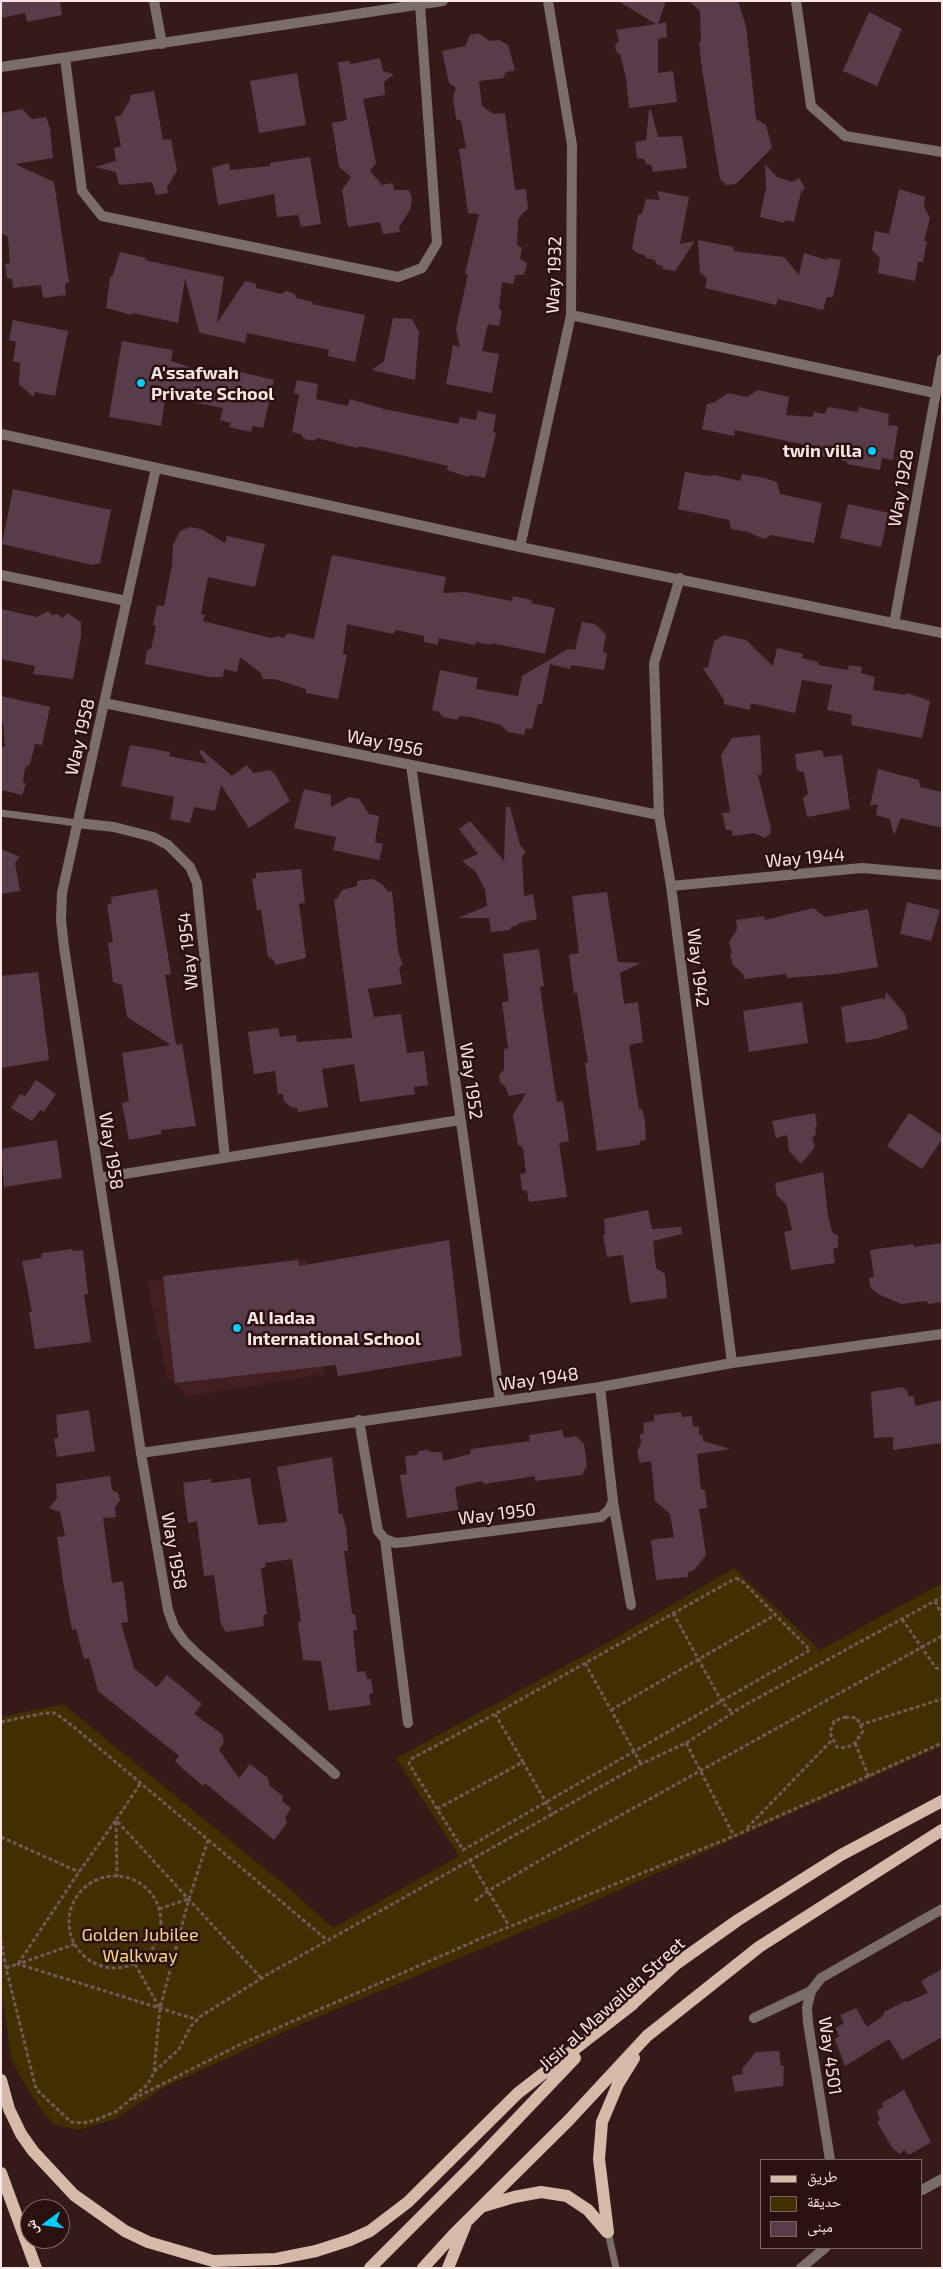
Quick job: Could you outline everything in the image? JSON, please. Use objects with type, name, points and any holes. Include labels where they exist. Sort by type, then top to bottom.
[{"type":"main road","name":"Jisir al Mawaileh Street","points":[[370,2268],[473,2165],[576,2056],[676,1964],[738,1920],[841,1855],[942,1801]]},
{"type":"main road","points":[[423,2268],[481,2207],[570,2120],[647,2036],[759,1947],[942,1830]]},
{"type":"main road","points":[[1,2080],[9,2109],[20,2134],[55,2176],[74,2195],[101,2216],[125,2231],[148,2242],[184,2254],[213,2260],[246,2262],[276,2259],[316,2251],[370,2231],[408,2202],[518,2094],[633,2004]]},
{"type":"main road","points":[[608,2232],[599,2159],[602,2122],[618,2084],[647,2036]]},
{"type":"main road","points":[[1,2173],[36,2268]]},
{"type":"main road","points":[[481,2207],[514,2197],[541,2192],[567,2196],[588,2210],[608,2232]]},
{"type":"main road","points":[[448,2268],[466,2224]]},
{"type":"street","points":[[154,1],[162,44]]},
{"type":"street","points":[[1,68],[443,1]]},
{"type":"street","name":"Way 1932","points":[[520,547],[571,315],[572,146],[548,1]]},
{"type":"street","points":[[796,1],[811,106],[846,136],[942,152]]},
{"type":"street","points":[[65,58],[82,191],[102,216],[398,277],[422,268],[437,243],[420,5]]},
{"type":"street","points":[[571,315],[935,393]]},
{"type":"street","name":"Way 1928","points":[[894,624],[942,359]]},
{"type":"street","points":[[1,434],[520,547],[680,578],[942,633]]},
{"type":"street","name":"Way 1958","points":[[156,468],[62,893],[60,920],[141,1453],[164,1594],[174,1627],[196,1653],[335,1774]]},
{"type":"street","points":[[1,575],[127,601]]},
{"type":"street","name":"Way 1942","points":[[680,578],[654,664],[659,815],[671,886],[732,1363]]},
{"type":"street","name":"Way 1956","points":[[104,703],[659,815]]},
{"type":"street","name":"Way 1952","points":[[411,765],[500,1400]]},
{"type":"street","name":"Way 1954","points":[[77,823],[114,827],[154,837],[168,845],[190,867],[197,883],[225,1158]]},
{"type":"street","name":"Way 1944","points":[[671,886],[862,868],[942,875]]},
{"type":"street","points":[[98,1178],[460,1120]]},
{"type":"street","name":"Way 1948","points":[[141,1453],[600,1387],[732,1363],[942,1334]]},
{"type":"street","points":[[600,1387],[613,1501],[631,1604]]},
{"type":"street","points":[[360,1420],[378,1531],[385,1539],[408,1723]]},
{"type":"street","name":"Way 1950","points":[[385,1539],[395,1543],[406,1542],[601,1517],[609,1510],[613,1501]]},
{"type":"street","points":[[754,2018],[811,1991],[821,1978],[942,1909]]},
{"type":"street","name":"Way 4501","points":[[811,1991],[807,2007],[808,2023],[830,2159]]},
{"type":"street","points":[[923,2189],[942,2179]]},
{"type":"street","points":[[800,2268],[825,2249]]},
{"type":"lane","points":[[1,812],[77,823]]},
{"type":"lane","points":[[608,2232],[616,2268]]},
{"type":"path","points":[[738,1578],[810,1650],[464,1850],[409,1764],[411,1759],[495,1714],[673,1613],[738,1578]]},
{"type":"path","points":[[1,1939],[6,1968],[36,2089],[71,2122],[83,2123],[96,2120],[117,2111],[148,2084],[154,2072],[179,2048],[191,2026],[198,2020],[262,1978],[327,1940],[397,1903],[469,1859],[553,1815],[641,1764],[686,1743],[732,1712],[942,1597]]},
{"type":"path","points":[[935,1601],[942,1615]]},
{"type":"path","points":[[673,1613],[722,1702],[732,1712]]},
{"type":"path","points":[[611,1710],[775,1615]]},
{"type":"path","points":[[902,1619],[936,1668],[942,1670]]},
{"type":"path","points":[[475,1901],[488,1891],[942,1636]]},
{"type":"path","points":[[584,1663],[636,1752],[641,1764]]},
{"type":"path","points":[[860,1725],[942,1699]]},
{"type":"path","points":[[1,1722],[45,1713],[55,1713],[327,1940]]},
{"type":"path","points":[[495,1714],[553,1815]]},
{"type":"path","points":[[845,1717],[857,1718],[860,1725],[863,1731],[855,1743],[846,1748],[838,1748],[832,1740],[830,1733],[834,1721],[845,1717]]},
{"type":"path","points":[[745,1830],[832,1740]]},
{"type":"path","points":[[686,1743],[734,1836]]},
{"type":"path","points":[[855,1743],[869,1777]]},
{"type":"path","points":[[127,2102],[239,2045],[510,1926],[734,1836],[942,1743]]},
{"type":"path","points":[[437,1809],[523,1762]]},
{"type":"path","points":[[18,1964],[140,1784]]},
{"type":"path","points":[[116,1820],[117,1877]]},
{"type":"path","points":[[116,1820],[262,1978]]},
{"type":"path","points":[[1,1837],[79,1872]]},
{"type":"path","points":[[154,2072],[160,2008],[189,1899],[208,1840]]},
{"type":"path","points":[[469,1859],[510,1926]]},
{"type":"path","points":[[117,1877],[135,1881],[144,1886],[151,1894],[159,1909],[161,1926],[154,1947],[135,1964],[118,1968],[96,1964],[87,1958],[75,1944],[70,1930],[70,1919],[76,1898],[92,1883],[102,1878],[117,1877]]},
{"type":"path","points":[[159,1909],[189,1899]]},
{"type":"path","points":[[6,1968],[75,1944]]},
{"type":"path","points":[[18,1964],[198,2020]]},
{"type":"path","points":[[135,1964],[160,2008]]},
{"type":"shaded area","name":"Al Iadaa International School","points":[[305,1258],[324,1374],[188,1396],[167,1377],[147,1282]]},
{"type":"green space","name":"Golden Jubilee Walkway","points":[[734,1568],[820,1650],[942,1583],[942,1746],[577,1909],[299,2025],[163,2088],[115,2119],[79,2130],[53,2124],[40,2108],[12,2061],[1,1988],[1,1717],[63,1704],[291,1890],[333,1928],[459,1856],[396,1758],[600,1647]]},
{"type":"building","points":[[1,1],[60,1],[62,15],[27,22],[25,13],[1,18]]},
{"type":"building","points":[[618,1],[666,1],[658,24],[666,22],[667,37],[658,39],[658,73],[673,71],[677,102],[629,108],[626,78],[620,54],[617,53],[615,45],[619,41],[616,30],[656,24]]},
{"type":"building","points":[[689,1],[738,1],[746,26],[756,119],[766,125],[772,148],[736,184],[726,185],[720,179],[702,69],[699,42],[701,41],[700,11]]},
{"type":"building","points":[[869,12],[902,29],[877,86],[843,71]]},
{"type":"building","points":[[478,33],[490,41],[499,40],[508,45],[515,70],[505,73],[504,78],[479,81],[482,106],[493,114],[505,113],[515,190],[526,189],[528,209],[518,220],[517,245],[522,248],[520,259],[527,263],[524,275],[516,275],[513,284],[502,282],[499,309],[502,311],[499,326],[488,324],[482,351],[499,354],[492,393],[446,384],[453,345],[460,347],[456,329],[468,274],[465,274],[479,214],[468,213],[459,149],[466,148],[461,121],[456,119],[453,97],[456,88],[449,83],[442,51],[465,46],[470,35]]},
{"type":"building","points":[[380,58],[383,71],[394,74],[384,82],[385,95],[363,99],[376,163],[370,171],[382,185],[393,183],[394,190],[409,190],[412,198],[410,210],[399,227],[400,232],[383,234],[380,222],[348,227],[342,190],[351,177],[339,167],[332,123],[347,120],[338,62],[349,61],[351,64]]},
{"type":"building","points":[[297,73],[306,125],[259,133],[250,81]]},
{"type":"building","points":[[154,91],[163,140],[171,139],[177,171],[167,187],[168,193],[156,195],[152,182],[119,185],[116,172],[95,167],[116,161],[114,148],[121,146],[115,117],[121,115],[130,100],[130,95]]},
{"type":"building","points":[[22,109],[32,119],[46,117],[50,128],[53,158],[15,164],[54,182],[69,282],[65,284],[66,295],[43,298],[41,285],[13,288],[12,279],[7,278],[5,264],[10,263],[8,237],[1,233],[1,113]]},
{"type":"building","points":[[649,110],[651,110],[658,137],[682,136],[687,168],[653,172],[651,165],[646,164],[644,159],[637,158],[635,142],[646,140]]},
{"type":"building","points":[[310,157],[321,224],[301,227],[298,215],[277,217],[274,194],[218,205],[212,168],[229,163],[230,170],[270,166],[270,163]]},
{"type":"building","points":[[765,164],[777,177],[792,182],[799,178],[805,188],[801,192],[794,222],[786,220],[784,223],[760,217],[766,188]]},
{"type":"building","points":[[899,189],[925,197],[924,207],[930,218],[924,241],[927,241],[923,262],[918,262],[915,281],[878,273],[880,258],[872,250],[875,231],[889,234]]},
{"type":"building","points":[[657,191],[689,197],[680,244],[695,241],[675,271],[663,269],[662,266],[656,264],[655,260],[635,252],[632,248],[638,215],[642,214],[646,199],[660,200]]},
{"type":"building","points":[[698,240],[734,247],[733,251],[784,257],[799,275],[804,253],[827,260],[828,258],[841,260],[833,297],[827,297],[823,310],[778,299],[776,305],[705,288],[707,278],[700,273]]},
{"type":"building","points":[[120,252],[146,258],[145,260],[224,277],[217,323],[245,281],[256,284],[256,288],[281,294],[286,291],[295,294],[296,298],[313,302],[312,304],[365,315],[355,362],[328,356],[329,350],[247,333],[245,343],[201,333],[185,278],[178,323],[133,313],[132,315],[106,308],[110,277],[113,275]]},
{"type":"building","points":[[393,318],[412,319],[419,332],[415,380],[372,370],[384,361]]},
{"type":"building","points":[[13,320],[68,331],[55,396],[35,392],[33,397],[19,384],[20,363],[13,361],[16,342],[9,340]]},
{"type":"building","points":[[122,341],[173,350],[171,361],[196,369],[231,376],[232,370],[274,380],[263,428],[253,426],[251,432],[229,427],[231,423],[220,420],[223,408],[187,401],[166,394],[161,426],[109,417]]},
{"type":"building","points":[[297,380],[318,384],[316,399],[348,406],[350,399],[384,409],[458,424],[460,417],[476,420],[478,411],[496,415],[493,432],[496,433],[485,478],[470,475],[468,477],[447,470],[448,466],[392,453],[359,446],[357,448],[317,438],[313,441],[304,439],[301,434],[292,432],[299,395],[294,393]]},
{"type":"building","points":[[758,390],[789,397],[786,415],[812,417],[814,412],[825,414],[828,407],[858,412],[859,407],[889,414],[888,425],[898,426],[893,460],[882,458],[880,470],[847,464],[848,462],[841,460],[841,451],[838,450],[835,459],[805,453],[806,445],[735,430],[734,436],[702,429],[707,404],[713,403],[728,393],[747,397]]},
{"type":"building","points":[[685,472],[709,476],[715,475],[740,481],[742,474],[764,478],[777,482],[780,494],[822,503],[814,543],[771,535],[764,539],[748,532],[731,529],[729,520],[678,509]]},
{"type":"building","points":[[13,489],[111,510],[100,563],[92,565],[2,544]]},
{"type":"building","points":[[848,504],[889,513],[881,547],[840,538]]},
{"type":"building","points":[[190,527],[201,529],[225,543],[227,536],[265,544],[255,587],[208,577],[201,614],[205,615],[203,621],[271,638],[278,636],[284,638],[288,633],[314,639],[332,555],[446,577],[443,593],[465,592],[512,601],[513,596],[532,600],[531,603],[555,608],[545,654],[492,643],[491,645],[476,642],[475,645],[439,638],[438,645],[424,642],[424,636],[396,630],[393,634],[347,624],[343,654],[347,655],[338,699],[306,693],[306,689],[274,679],[263,679],[261,673],[240,657],[237,672],[224,669],[223,677],[210,677],[145,664],[147,650],[151,649],[156,626],[153,625],[157,605],[164,606],[172,565],[173,545],[180,531]]},
{"type":"building","points":[[1,609],[37,617],[48,611],[52,615],[57,614],[63,618],[67,613],[81,622],[81,636],[73,679],[33,674],[35,666],[1,659]]},
{"type":"building","points":[[582,622],[595,624],[606,635],[603,652],[607,653],[604,670],[571,665],[570,669],[550,664],[542,704],[538,704],[532,729],[526,728],[524,735],[508,732],[501,725],[471,717],[459,716],[457,720],[443,717],[439,712],[432,710],[440,670],[478,678],[476,689],[518,696],[522,676],[568,649],[575,650]]},
{"type":"building","points":[[724,635],[746,640],[773,666],[777,648],[803,654],[802,658],[818,662],[818,665],[848,670],[849,665],[862,667],[861,673],[875,677],[873,690],[905,695],[907,693],[930,701],[922,738],[851,725],[852,715],[827,710],[832,685],[802,680],[795,713],[751,703],[750,710],[724,704],[724,700],[703,668],[708,667],[714,641]]},
{"type":"building","points":[[1,696],[50,707],[42,745],[35,744],[30,764],[25,768],[23,782],[26,784],[22,795],[1,790],[1,747],[5,747],[3,722],[1,721]]},
{"type":"building","points":[[760,735],[762,775],[758,775],[771,829],[770,834],[765,838],[754,833],[733,836],[731,830],[726,830],[722,813],[730,812],[721,755],[732,738]]},
{"type":"building","points":[[130,745],[170,752],[169,756],[207,764],[199,752],[202,750],[232,776],[247,765],[253,773],[270,770],[275,774],[290,801],[249,828],[221,785],[215,811],[194,807],[190,823],[170,819],[174,797],[121,786]]},
{"type":"building","points":[[822,750],[824,757],[842,755],[850,809],[807,817],[803,798],[808,794],[804,772],[797,771],[795,754]]},
{"type":"building","points":[[878,769],[919,780],[920,787],[942,792],[942,828],[901,818],[894,835],[890,819],[876,815],[878,804],[870,806]]},
{"type":"building","points":[[304,789],[331,795],[331,807],[349,797],[359,799],[369,814],[379,816],[375,842],[383,844],[379,860],[333,850],[336,837],[294,828]]},
{"type":"building","points":[[506,807],[510,807],[520,845],[526,852],[522,856],[524,896],[533,894],[537,919],[519,923],[511,927],[510,930],[491,932],[489,918],[458,918],[487,906],[485,889],[475,871],[462,861],[478,854],[459,829],[470,821],[504,861]]},
{"type":"building","points":[[1,849],[20,857],[15,863],[20,891],[1,894]]},
{"type":"building","points":[[301,869],[305,903],[299,904],[306,958],[275,965],[274,960],[268,957],[261,910],[257,910],[252,879],[256,878],[256,873]]},
{"type":"building","points":[[373,879],[383,885],[388,892],[392,891],[398,951],[403,965],[399,967],[402,984],[368,989],[374,1017],[401,1014],[407,1053],[424,1051],[428,1085],[414,1087],[415,1094],[360,1102],[354,1064],[322,1069],[328,1107],[298,1112],[297,1108],[291,1107],[284,1101],[283,1094],[278,1094],[275,1071],[254,1074],[248,1032],[278,1028],[280,1037],[296,1035],[297,1042],[352,1038],[334,899],[337,899],[342,890],[357,886],[357,881]]},
{"type":"building","points":[[157,889],[171,974],[165,975],[176,1045],[182,1044],[196,1126],[161,1130],[161,1134],[129,1140],[122,1103],[129,1101],[122,1053],[171,1045],[127,1017],[122,985],[113,982],[108,943],[113,942],[107,905],[112,903],[111,897]]},
{"type":"building","points":[[607,892],[618,962],[641,963],[620,973],[624,1004],[638,1002],[643,1042],[629,1045],[639,1109],[642,1109],[645,1122],[646,1140],[640,1141],[639,1145],[597,1151],[585,1063],[588,1062],[577,993],[574,993],[569,955],[579,953],[572,896]]},
{"type":"building","points":[[907,902],[940,910],[931,941],[900,934]]},
{"type":"building","points":[[813,908],[825,917],[868,909],[878,967],[835,974],[787,978],[786,974],[744,979],[743,974],[733,965],[730,954],[732,953],[729,942],[737,929],[736,920],[764,916],[765,920]]},
{"type":"building","points":[[539,949],[544,986],[540,987],[557,1102],[563,1101],[569,1141],[559,1143],[567,1197],[529,1202],[527,1191],[522,1190],[520,1174],[526,1173],[523,1148],[518,1145],[513,1115],[526,1093],[509,1096],[505,1086],[500,1082],[499,1075],[504,1070],[504,1049],[508,1048],[502,1002],[509,1001],[503,954]]},
{"type":"building","points":[[38,972],[49,1060],[1,1068],[1,976]]},
{"type":"building","points":[[886,992],[905,1014],[908,1029],[875,1039],[846,1043],[841,1007],[883,998],[884,1002]]},
{"type":"building","points":[[802,1002],[808,1043],[749,1052],[743,1011]]},
{"type":"building","points":[[36,1080],[56,1094],[44,1112],[40,1110],[32,1121],[11,1108],[20,1094],[25,1096]]},
{"type":"building","points":[[815,1113],[816,1134],[812,1138],[815,1147],[801,1164],[789,1151],[787,1135],[776,1138],[772,1121]]},
{"type":"building","points":[[909,1113],[942,1135],[942,1139],[922,1169],[887,1146]]},
{"type":"building","points":[[57,1140],[62,1178],[4,1187],[1,1149]]},
{"type":"building","points":[[823,1172],[828,1216],[832,1232],[838,1236],[838,1247],[833,1249],[835,1263],[791,1270],[784,1232],[792,1230],[786,1204],[777,1196],[775,1183]]},
{"type":"building","points":[[648,1210],[652,1229],[681,1227],[682,1234],[653,1241],[656,1268],[665,1274],[667,1298],[630,1303],[623,1255],[607,1257],[603,1235],[605,1235],[604,1219]]},
{"type":"building","points":[[449,1240],[462,1356],[338,1376],[336,1365],[175,1383],[163,1276],[298,1260],[299,1266]]},
{"type":"building","points":[[942,1243],[942,1302],[928,1304],[927,1301],[901,1304],[878,1294],[870,1287],[869,1278],[874,1277],[870,1250],[913,1244],[914,1247]]},
{"type":"building","points":[[72,1249],[73,1251],[83,1250],[88,1294],[84,1294],[91,1342],[35,1349],[29,1312],[32,1312],[22,1261],[41,1258],[42,1253]]},
{"type":"building","points":[[902,1387],[907,1390],[908,1396],[914,1396],[915,1406],[942,1400],[942,1443],[893,1450],[893,1437],[874,1438],[871,1392]]},
{"type":"building","points":[[89,1410],[95,1451],[57,1457],[54,1439],[58,1438],[56,1415]]},
{"type":"building","points":[[681,1412],[682,1417],[692,1416],[693,1427],[699,1427],[699,1435],[702,1435],[703,1441],[730,1449],[697,1454],[701,1489],[705,1490],[707,1508],[699,1509],[706,1555],[694,1570],[688,1572],[688,1577],[656,1580],[651,1540],[674,1537],[670,1514],[655,1501],[651,1461],[640,1463],[637,1452],[641,1443],[640,1435],[644,1433],[643,1423],[654,1421],[654,1415]]},
{"type":"building","points":[[562,1430],[564,1438],[576,1436],[584,1444],[587,1466],[582,1475],[535,1481],[535,1476],[484,1484],[482,1481],[455,1487],[458,1510],[407,1518],[400,1475],[407,1474],[405,1456],[417,1455],[419,1451],[428,1450],[430,1452],[442,1452],[443,1461],[470,1454],[471,1449],[530,1441],[529,1435]]},
{"type":"building","points":[[332,1457],[339,1514],[342,1514],[346,1527],[348,1551],[344,1551],[352,1614],[355,1614],[357,1630],[353,1630],[357,1672],[365,1671],[367,1679],[371,1679],[373,1693],[369,1694],[371,1705],[329,1711],[321,1661],[303,1660],[298,1622],[301,1622],[292,1559],[265,1563],[266,1567],[261,1568],[267,1614],[263,1615],[264,1626],[226,1632],[221,1624],[214,1575],[204,1576],[197,1521],[188,1523],[183,1483],[211,1479],[211,1483],[250,1478],[258,1525],[287,1522],[277,1467]]},
{"type":"building","points":[[110,1476],[112,1490],[118,1493],[120,1500],[115,1507],[116,1517],[103,1518],[112,1583],[123,1581],[128,1622],[121,1623],[134,1668],[157,1687],[167,1675],[202,1704],[194,1714],[222,1734],[224,1742],[219,1750],[239,1778],[250,1764],[268,1778],[270,1786],[283,1796],[282,1801],[291,1808],[285,1818],[287,1823],[274,1840],[205,1783],[203,1786],[175,1761],[179,1756],[98,1691],[89,1658],[84,1659],[76,1629],[72,1630],[57,1537],[65,1536],[60,1512],[49,1508],[57,1498],[56,1484]]},
{"type":"building","points":[[942,1969],[942,2037],[902,2060],[889,2039],[845,2066],[835,2039],[839,2036],[836,2028],[844,2023],[840,2015],[856,2008],[867,2027],[883,2016],[884,2012],[905,2001],[907,2002],[928,1993],[921,1981]]},
{"type":"building","points":[[779,2051],[781,2066],[784,2066],[783,2086],[735,2092],[732,2076],[743,2074],[742,2069],[756,2052]]},
{"type":"building","points":[[904,2090],[931,2142],[909,2155],[904,2150],[900,2154],[893,2149],[877,2122],[880,2120],[877,2111],[883,2107],[882,2103]]},
{"type":"place","name":"A'ssafwah Private School","points":[[141,383]]},
{"type":"place","name":"twin villa","points":[[872,451]]},
{"type":"place","name":"Al Iadaa International School","points":[[237,1328]]}]
